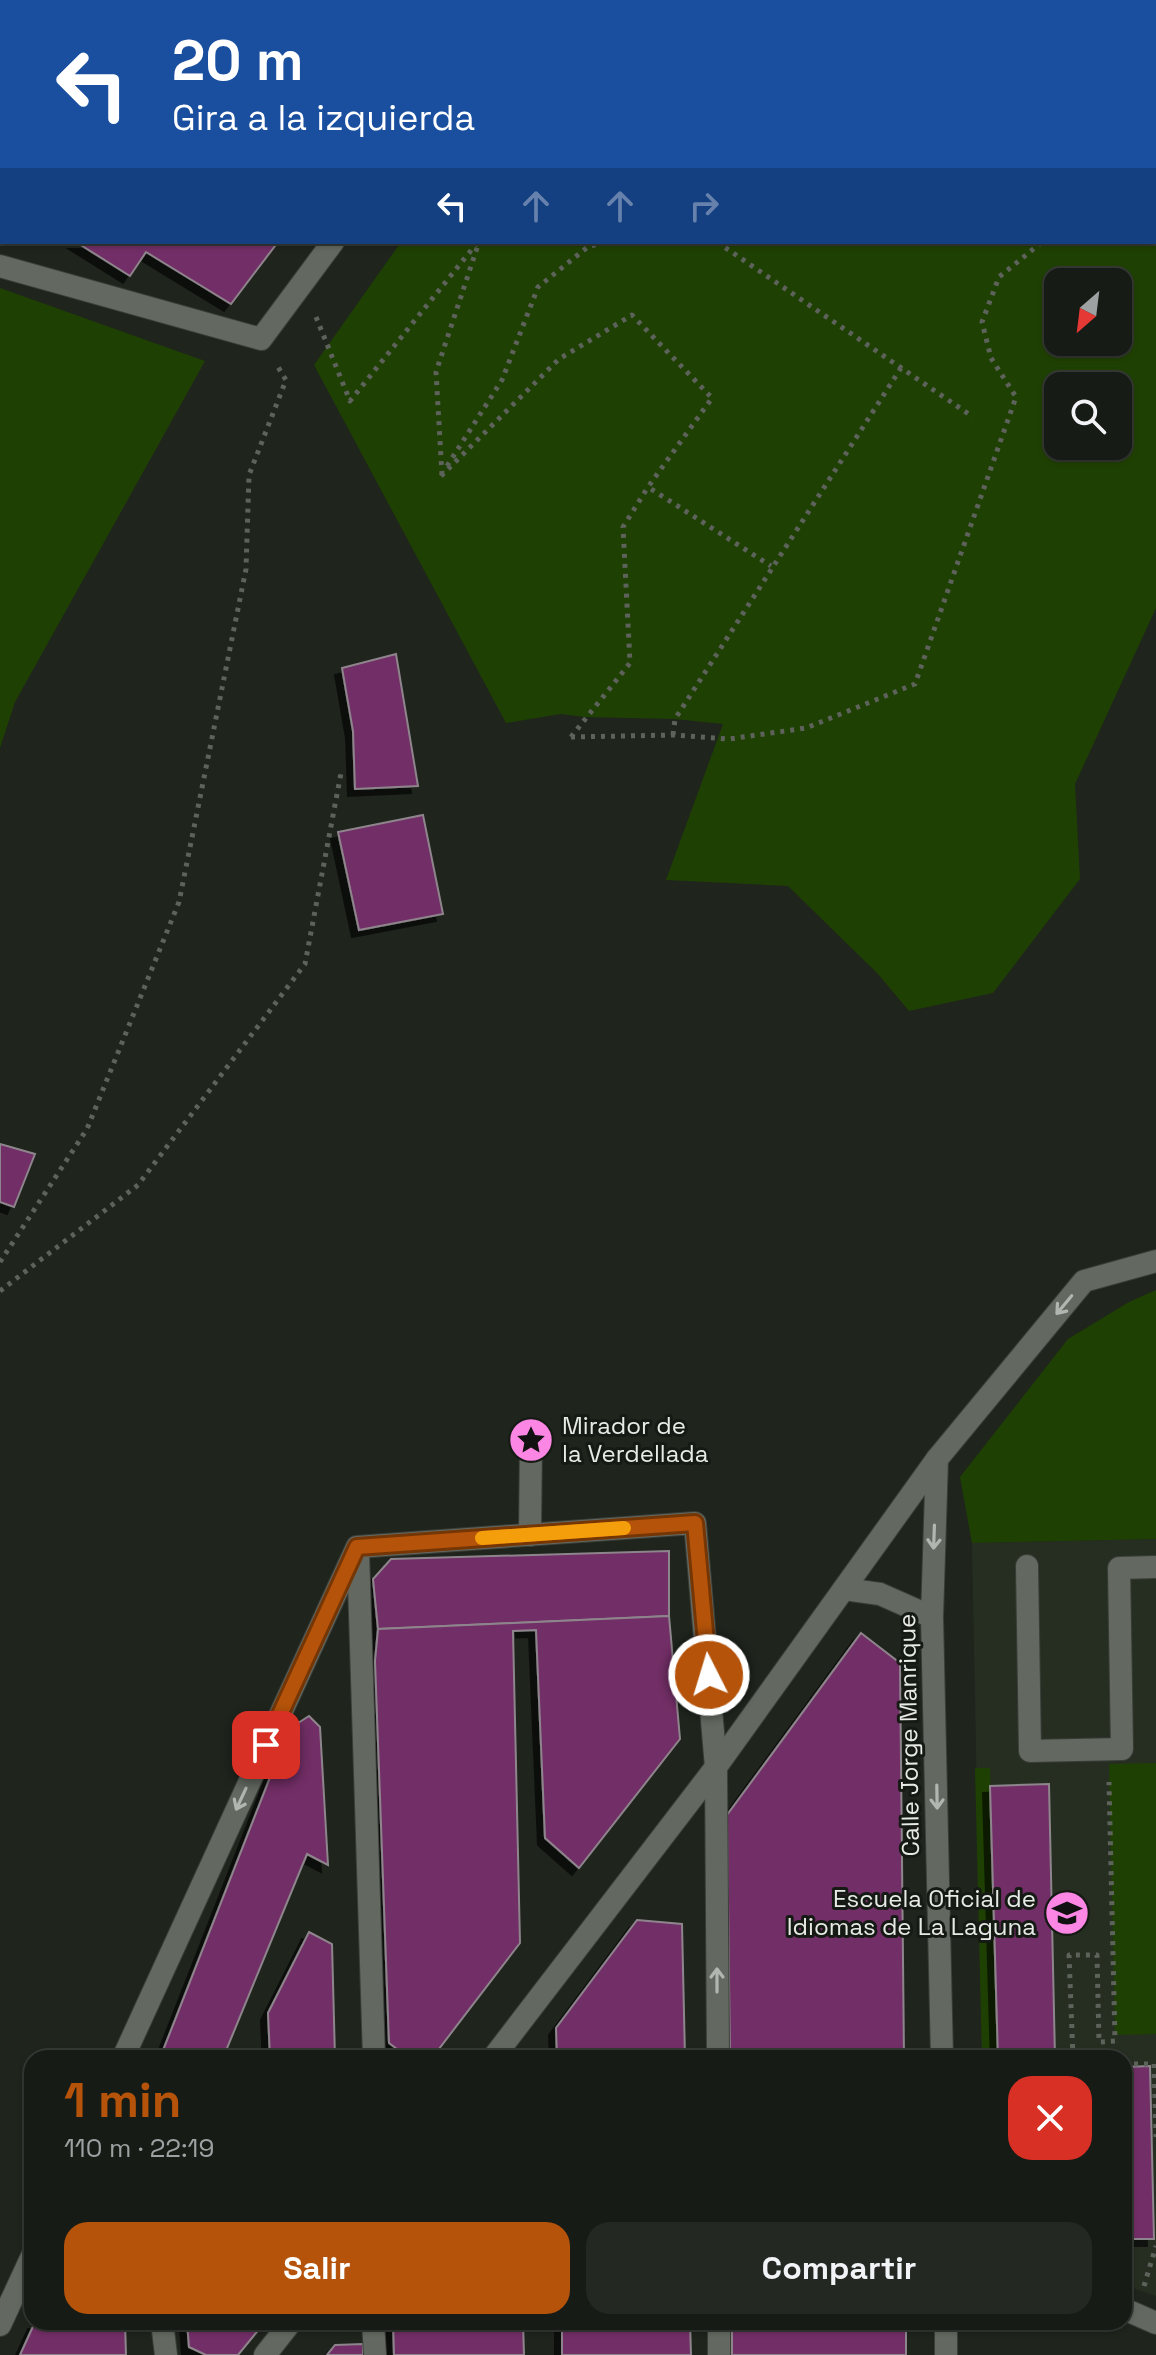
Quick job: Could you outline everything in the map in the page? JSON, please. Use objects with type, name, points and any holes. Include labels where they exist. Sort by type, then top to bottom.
[{"type":"street","points":[[0,266],[261,339],[331,244]]},
{"type":"street","points":[[499,2050],[716,1767],[937,1459],[1084,1281],[1156,1261]]},
{"type":"street","points":[[530,1535],[531,1440]]},
{"type":"street","name":"Calle Jorge Manrique","points":[[937,1459],[932,1617],[942,2050]]},
{"type":"street","points":[[357,1547],[695,1523],[716,1767],[718,2050]]},
{"type":"street","points":[[127,2050],[357,1547]]},
{"type":"street","points":[[357,1547],[374,2050]]},
{"type":"street","points":[[1027,1566],[1030,1751],[1122,1749],[1119,1568],[1156,1567]]},
{"type":"street","points":[[844,1589],[880,1594],[932,1617]]},
{"type":"street","points":[[0,2325],[24,2273]]},
{"type":"street","points":[[1132,2312],[1156,2323]]},
{"type":"street","points":[[163,2330],[166,2355]]},
{"type":"street","points":[[265,2355],[285,2330]]},
{"type":"street","points":[[373,2330],[375,2355]]},
{"type":"street","points":[[719,2330],[719,2355]]},
{"type":"street","points":[[946,2330],[946,2355]]},
{"type":"path","points":[[302,282],[350,401],[476,244]]},
{"type":"path","points":[[441,476],[436,372],[477,244]]},
{"type":"path","points":[[441,476],[502,380],[538,287],[589,246],[600,244]]},
{"type":"path","points":[[720,244],[973,417]]},
{"type":"path","points":[[441,476],[559,359],[632,315],[712,398],[623,527],[630,663],[571,737],[673,735],[729,739],[806,728],[915,684],[1016,397],[991,358],[982,322],[999,277],[1040,244]]},
{"type":"path","points":[[0,1262],[87,1129],[179,902],[246,569],[249,475],[286,380],[261,339]]},
{"type":"path","points":[[673,735],[675,719],[901,368]]},
{"type":"path","points":[[648,487],[771,566]]},
{"type":"path","points":[[0,1291],[138,1185],[305,964],[341,773]]},
{"type":"path","points":[[1073,2050],[1069,1955],[1097,1955],[1099,2042],[1115,2041],[1109,1779]]},
{"type":"path","points":[[1132,2064],[1154,2064],[1156,2137]]},
{"type":"shaded area","name":"Escuela Oficial de Idiomas de La Laguna","points":[[1156,1539],[1156,2296],[1132,2288],[1132,2050],[982,2050],[972,1543]]},
{"type":"green space","points":[[400,244],[1156,244],[1156,608],[1075,784],[1080,879],[993,993],[909,1011],[878,974],[788,886],[666,880],[723,724],[561,714],[506,723],[314,365]]},
{"type":"green space","points":[[0,288],[205,361],[15,702],[0,748]]},
{"type":"green space","points":[[1156,1290],[1156,1539],[972,1543],[960,1477],[1068,1339],[1129,1302]]},
{"type":"green space","points":[[1156,1763],[1156,2034],[1115,2035],[1109,1764]]},
{"type":"green space","points":[[975,1768],[990,1768],[998,2050],[982,2050]]},
{"type":"building","points":[[79,244],[276,244],[231,304],[146,252],[130,276]]},
{"type":"building","points":[[396,654],[418,786],[355,789],[353,731],[342,668]]},
{"type":"building","points":[[423,815],[443,914],[359,930],[338,832]]},
{"type":"building","points":[[0,1144],[35,1154],[14,1207],[0,1202]]},
{"type":"building","points":[[669,1551],[669,1616],[378,1629],[373,1579],[391,1559]]},
{"type":"building","points":[[669,1616],[680,1739],[579,1868],[545,1838],[536,1630],[513,1631],[520,1943],[438,2050],[398,2050],[389,2043],[375,1661],[378,1629]]},
{"type":"building","points":[[861,1633],[900,1663],[904,2050],[730,2050],[727,1815]]},
{"type":"building","points":[[309,1716],[320,1727],[328,1865],[307,1854],[226,2050],[164,2050],[164,2048],[289,1729]]},
{"type":"building","points":[[1049,1784],[1055,2050],[998,2050],[990,1786]]},
{"type":"building","points":[[637,1920],[682,1924],[685,2050],[557,2050],[556,2028]]},
{"type":"building","points":[[309,1932],[332,1944],[335,2050],[270,2050],[268,2013]]},
{"type":"building","points":[[1150,2066],[1154,2239],[1132,2239],[1132,2067]]},
{"type":"building","points":[[31,2330],[125,2330],[126,2355],[20,2355]]},
{"type":"building","points":[[188,2330],[259,2330],[238,2355],[206,2355],[189,2347]]},
{"type":"building","points":[[393,2330],[523,2330],[524,2355],[394,2355]]},
{"type":"building","points":[[562,2330],[690,2330],[691,2355],[562,2355]]},
{"type":"building","points":[[732,2330],[906,2330],[906,2355],[732,2355]]},
{"type":"building","points":[[363,2344],[363,2355],[327,2355],[335,2345]]},
{"type":"slow traffic","points":[[482,1538],[624,1528]]},
{"type":"place","name":"Mirador de la Verdellada","points":[[531,1440]]},
{"type":"place","name":"Escuela Oficial de Idiomas de La Laguna","points":[[1067,1913]]},
{"type":"route","points":[[266,1745],[357,1547],[695,1523],[709,1675]]}]
